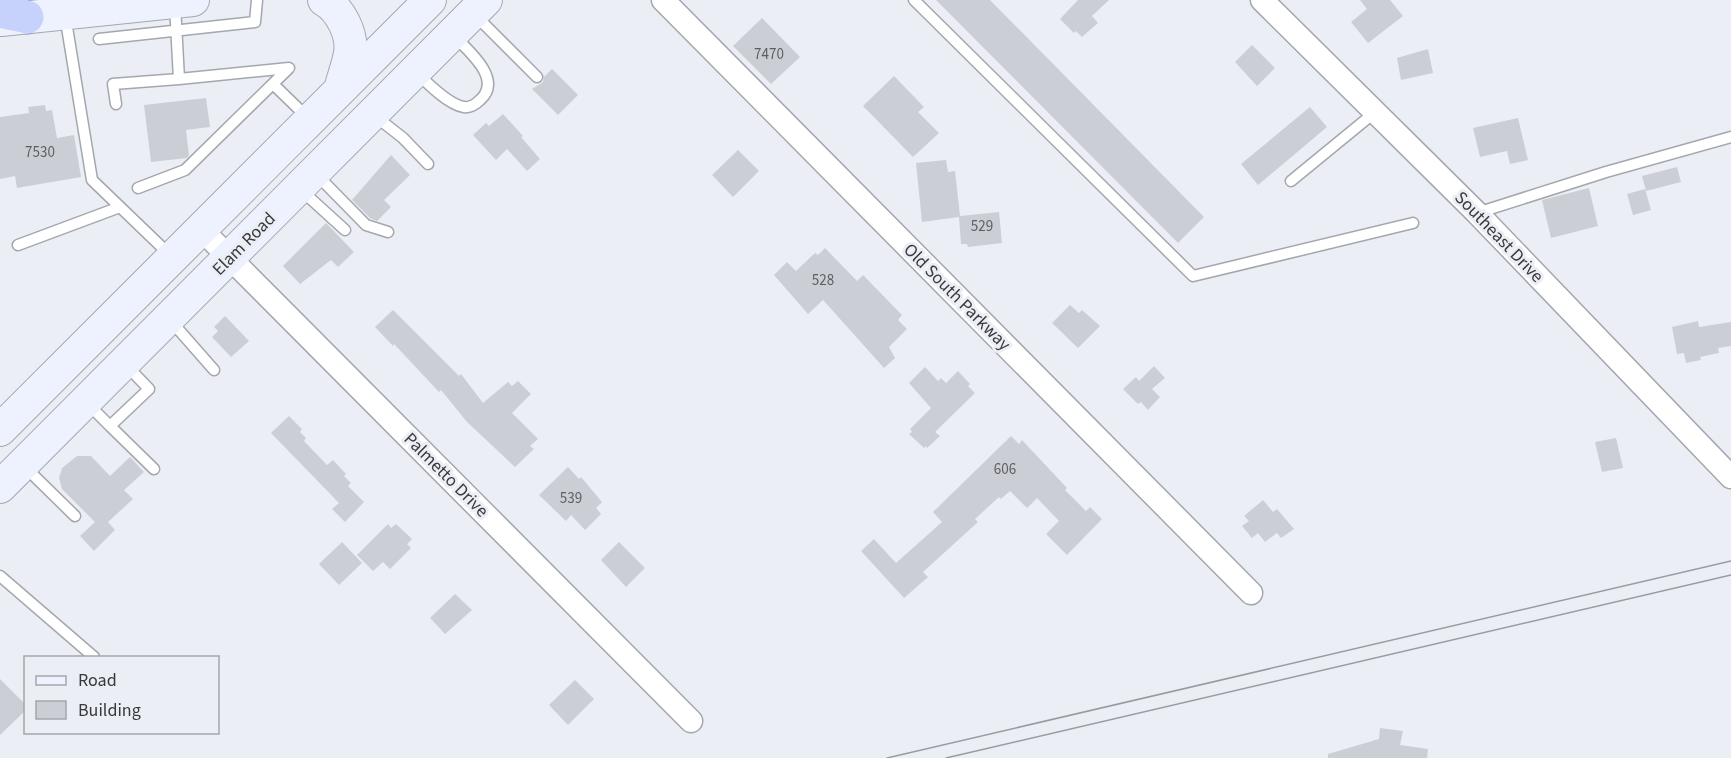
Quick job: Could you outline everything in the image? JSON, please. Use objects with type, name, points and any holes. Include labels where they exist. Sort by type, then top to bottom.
[{"type":"main road","points":[[324,0],[331,4],[343,20],[348,33],[350,51],[340,90]]},
{"type":"main road","points":[[28,459],[3,428],[430,0]]},
{"type":"main road","points":[[9,16],[181,11]]},
{"type":"main road","name":"Elam Road","points":[[0,487],[471,16]]},
{"type":"street","name":"Old South Parkway","points":[[663,0],[1251,593]]},
{"type":"street","name":"Southeast Drive","points":[[1263,0],[1477,213],[1731,477]]},
{"type":"street","name":"Palmetto Drive","points":[[201,229],[690,721]]},
{"type":"lane","points":[[99,39],[181,11],[255,22],[257,0]]},
{"type":"lane","points":[[914,0],[1193,276],[1413,223]]},
{"type":"lane","points":[[179,79],[181,11]]},
{"type":"lane","points":[[65,13],[92,180],[172,257]]},
{"type":"lane","points":[[415,72],[441,95],[462,107],[471,107],[488,93],[490,84],[487,76],[474,57],[471,16]]},
{"type":"lane","points":[[471,16],[537,77]]},
{"type":"lane","points":[[116,104],[113,84],[289,68],[185,170],[138,188]]},
{"type":"lane","points":[[273,84],[310,120]]},
{"type":"lane","points":[[1291,181],[1374,113]]},
{"type":"lane","points":[[373,114],[383,125],[403,138],[428,164]]},
{"type":"lane","points":[[1477,213],[1606,172],[1731,137]]},
{"type":"lane","points":[[307,180],[345,230]]},
{"type":"lane","points":[[307,180],[366,225],[388,232]]},
{"type":"lane","points":[[18,245],[120,207]]},
{"type":"lane","points":[[169,318],[214,370]]},
{"type":"lane","points":[[110,426],[149,389],[124,363]]},
{"type":"lane","points":[[86,401],[154,468]]},
{"type":"lane","points":[[28,459],[75,516]]},
{"type":"lane","points":[[0,576],[93,656]]},
{"type":"building","points":[[936,0],[990,0],[1204,217],[1178,243]]},
{"type":"building","points":[[1078,0],[1109,0],[1092,16],[1098,23],[1082,37],[1076,31],[1074,33],[1060,19]]},
{"type":"building","points":[[1360,0],[1390,0],[1403,16],[1368,43],[1351,22],[1367,9]]},
{"type":"building","points":[[762,18],[800,57],[771,84],[733,46]]},
{"type":"building","points":[[1252,45],[1275,68],[1257,86],[1235,62]]},
{"type":"building","points":[[1428,49],[1433,73],[1401,80],[1397,58]]},
{"type":"building","points":[[552,69],[578,95],[558,115],[532,89],[543,82],[544,77]]},
{"type":"building","points":[[894,76],[924,107],[918,112],[939,133],[913,157],[863,106]]},
{"type":"building","points":[[206,98],[210,127],[186,130],[189,155],[187,158],[151,162],[144,105]]},
{"type":"building","points":[[45,105],[46,111],[52,110],[57,138],[74,135],[81,177],[17,188],[15,176],[0,179],[0,117],[29,113],[28,107]]},
{"type":"building","points":[[1310,107],[1327,127],[1258,185],[1241,164]]},
{"type":"building","points":[[503,114],[540,159],[527,171],[507,149],[496,160],[473,135],[486,123],[489,126]]},
{"type":"building","points":[[1518,118],[1528,160],[1510,164],[1507,151],[1480,157],[1473,128]]},
{"type":"building","points":[[738,150],[759,171],[733,197],[712,175]]},
{"type":"building","points":[[391,155],[410,175],[384,200],[391,207],[377,221],[370,218],[352,200]]},
{"type":"building","points":[[946,160],[948,172],[955,171],[960,216],[999,212],[1002,243],[968,247],[967,244],[961,244],[959,217],[922,222],[916,163]]},
{"type":"building","points":[[1677,167],[1681,182],[1646,191],[1642,176]]},
{"type":"building","points":[[1589,188],[1598,226],[1551,238],[1542,200]]},
{"type":"building","points":[[1645,189],[1651,210],[1633,215],[1627,194]]},
{"type":"building","points":[[326,223],[354,252],[338,267],[331,260],[300,284],[283,266]]},
{"type":"building","points":[[825,248],[857,281],[863,275],[902,315],[898,320],[907,329],[889,347],[895,358],[884,368],[823,300],[808,314],[774,275],[787,262],[796,271],[815,253],[818,255]]},
{"type":"building","points":[[1070,305],[1079,313],[1082,310],[1100,326],[1078,348],[1052,323]]},
{"type":"building","points":[[393,310],[459,376],[461,374],[483,403],[508,382],[512,386],[518,381],[531,394],[512,413],[538,439],[530,446],[534,449],[515,467],[467,422],[441,390],[439,392],[375,327]]},
{"type":"building","points":[[225,316],[249,341],[231,357],[212,337],[218,331],[214,327]]},
{"type":"building","points":[[1698,321],[1699,327],[1731,322],[1731,346],[1718,348],[1719,353],[1686,363],[1684,353],[1677,354],[1672,327]]},
{"type":"building","points":[[1154,366],[1165,378],[1152,389],[1160,397],[1148,410],[1141,402],[1138,404],[1123,389],[1136,377],[1139,381]]},
{"type":"building","points":[[925,367],[938,381],[941,378],[946,383],[958,371],[975,393],[935,432],[940,436],[927,448],[926,446],[924,448],[909,434],[912,432],[910,429],[931,408],[909,383]]},
{"type":"building","points":[[289,416],[302,429],[300,432],[306,438],[304,441],[327,465],[333,460],[346,474],[344,476],[351,483],[348,486],[364,502],[345,522],[332,509],[339,503],[271,433]]},
{"type":"building","points":[[1011,436],[1019,444],[1022,440],[1086,511],[1090,507],[1102,519],[1067,555],[1046,534],[1059,521],[1037,498],[1027,508],[1010,491],[1001,499],[999,497],[975,519],[978,522],[923,572],[928,577],[904,598],[861,551],[874,539],[896,563],[942,522],[933,512]]},
{"type":"building","points":[[1616,438],[1623,468],[1602,472],[1595,442]]},
{"type":"building","points":[[77,456],[91,456],[110,476],[130,457],[144,472],[124,490],[133,499],[108,522],[115,530],[94,551],[80,536],[95,522],[62,489],[59,478],[62,468]]},
{"type":"building","points":[[568,467],[579,479],[581,477],[602,502],[596,508],[601,514],[585,530],[571,515],[566,521],[539,495]]},
{"type":"building","points":[[1263,500],[1273,512],[1277,509],[1294,529],[1281,538],[1277,533],[1265,542],[1258,533],[1252,538],[1242,526],[1249,521],[1244,516]]},
{"type":"building","points":[[388,524],[391,528],[396,524],[412,539],[407,544],[411,548],[390,569],[383,562],[373,571],[357,555]]},
{"type":"building","points":[[342,542],[362,563],[339,585],[319,564]]},
{"type":"building","points":[[619,542],[645,568],[626,587],[601,560]]},
{"type":"building","points":[[455,594],[472,610],[445,634],[430,618]]},
{"type":"building","points":[[0,679],[24,703],[24,712],[0,735]]},
{"type":"building","points":[[575,680],[594,699],[568,725],[549,705]]},
{"type":"building","points":[[1380,728],[1403,731],[1400,745],[1428,749],[1427,758],[1328,758],[1328,754],[1379,739]]},
{"type":"tram line","points":[[887,758],[1731,561]]},
{"type":"tram line","points":[[946,758],[1731,575]]}]
